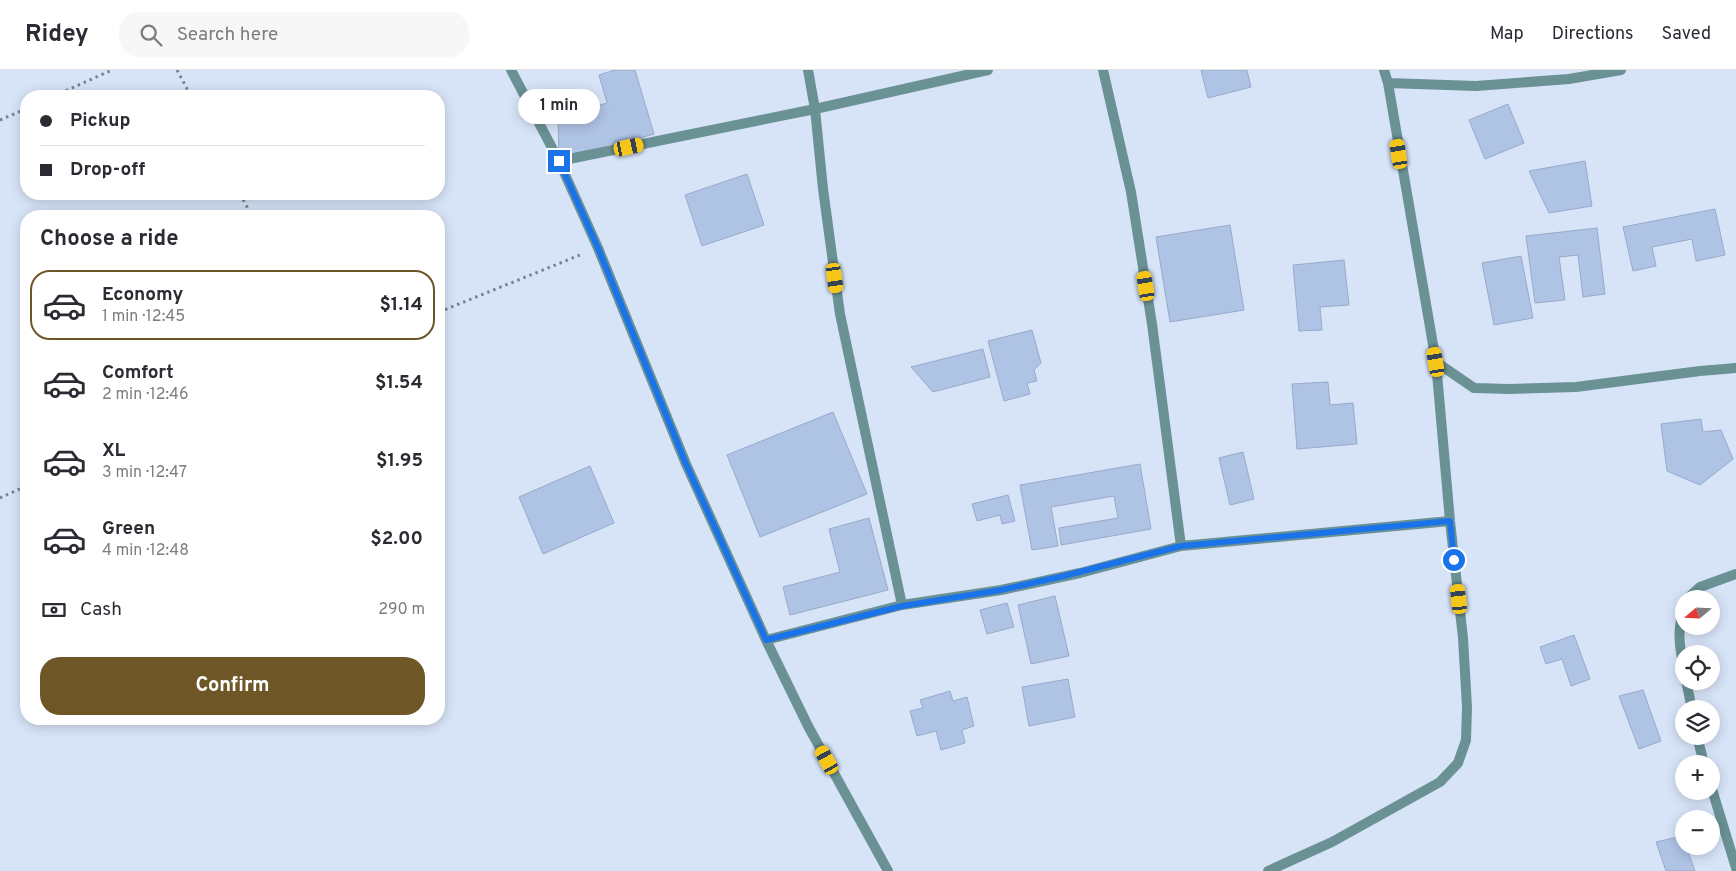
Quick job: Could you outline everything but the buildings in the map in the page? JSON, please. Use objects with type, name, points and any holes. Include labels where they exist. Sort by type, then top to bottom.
[{"type":"street","points":[[511,70],[559,161],[598,248],[686,464],[766,640],[808,726],[888,871]]},
{"type":"street","points":[[808,70],[815,109],[823,189],[840,314],[902,606]]},
{"type":"street","points":[[559,161],[815,109],[988,70]]},
{"type":"street","points":[[1103,70],[1131,192],[1152,324],[1181,546]]},
{"type":"street","points":[[1268,871],[1332,842],[1440,782],[1458,763],[1466,740],[1467,708],[1463,638],[1450,521],[1436,362],[1388,83],[1384,70]]},
{"type":"street","points":[[1388,83],[1476,86],[1569,79],[1622,70]]},
{"type":"street","points":[[1436,362],[1474,388],[1509,390],[1576,387],[1736,368]]},
{"type":"street","points":[[766,640],[902,606],[1001,590],[1181,546],[1450,521]]},
{"type":"street","points":[[1697,590],[1700,587],[1736,574]]},
{"type":"street","points":[[1715,800],[1736,868]]},
{"type":"path","points":[[67,90],[112,70]]},
{"type":"path","points":[[178,70],[188,90]]},
{"type":"path","points":[[0,120],[20,111]]},
{"type":"path","points":[[445,310],[598,248]]},
{"type":"path","points":[[0,498],[20,489]]},
{"type":"route","points":[[559,161],[598,248],[686,464],[766,640],[902,606],[1001,590],[1064,576],[1181,546],[1450,521],[1454,560]]}]
